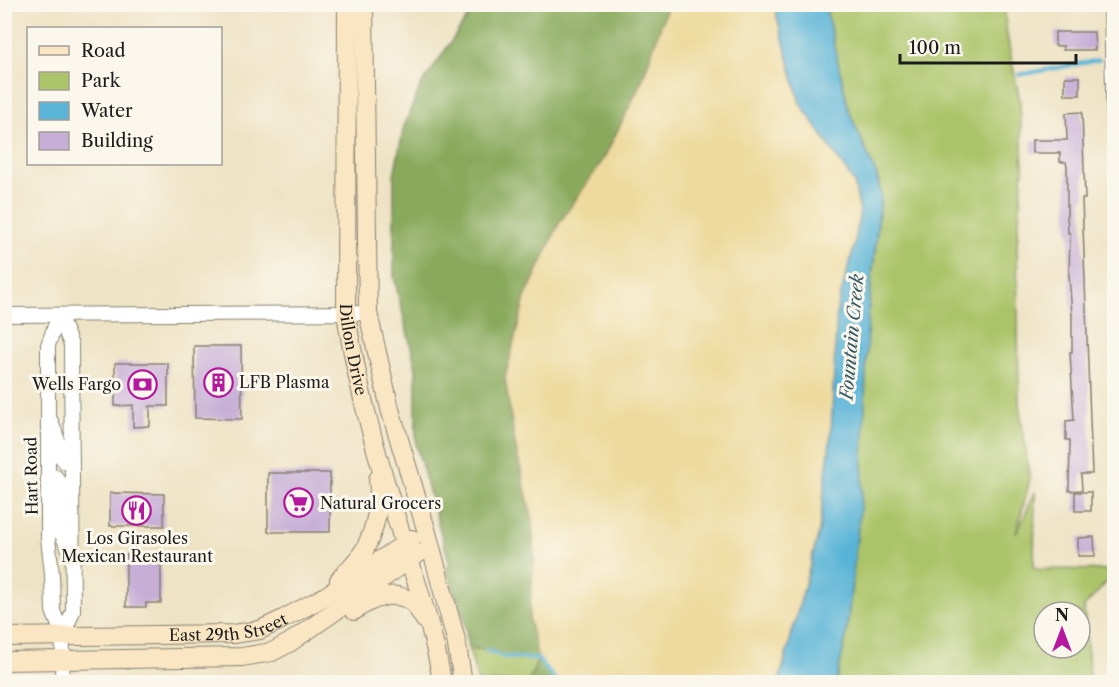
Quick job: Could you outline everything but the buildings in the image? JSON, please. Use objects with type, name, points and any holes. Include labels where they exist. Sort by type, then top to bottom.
[{"type":"main road","name":"Dillon Drive","points":[[347,4],[346,314],[354,365],[372,435],[436,645],[442,682]]},
{"type":"main road","name":"Dillon Drive","points":[[364,4],[368,313],[390,409],[456,640],[463,682]]},
{"type":"main road","points":[[324,597],[365,549],[375,524],[380,493],[372,435]]},
{"type":"main road","name":"East 29th Street","points":[[4,661],[243,657],[272,652],[289,643],[428,537]]},
{"type":"main road","name":"East 29th Street","points":[[4,637],[242,633],[260,630],[407,552]]},
{"type":"main road","points":[[289,643],[333,626],[368,601],[391,595],[414,604],[428,623]]},
{"type":"street","points":[[1111,4],[1114,47],[1114,129]]},
{"type":"street","points":[[4,315],[368,313]]},
{"type":"street","name":"Hart Road","points":[[59,315],[48,345],[48,538],[53,610],[63,636],[62,682]]},
{"type":"street","name":"Hart Road","points":[[59,315],[71,345],[73,611],[63,636]]},
{"type":"street","points":[[47,411],[56,431],[60,456],[65,462],[72,462]]},
{"type":"street","points":[[48,475],[56,477],[60,484],[61,533],[73,557]]},
{"type":"green space","points":[[476,5],[668,5],[642,81],[603,160],[560,222],[525,298],[505,378],[515,444],[532,518],[538,659],[504,657],[486,650],[469,648],[463,615],[446,568],[450,565],[416,445],[416,368],[394,277],[394,175],[404,126],[420,87]]},
{"type":"green space","points":[[825,5],[1004,5],[1007,36],[1020,102],[1023,168],[1017,244],[1019,403],[1030,479],[1016,534],[1035,492],[1034,569],[1114,570],[1114,574],[1090,600],[1032,600],[1032,660],[1088,660],[1090,682],[836,682],[846,637],[853,574],[868,314],[881,194],[877,176],[849,111]]},
{"type":"green space","points":[[469,648],[486,650],[504,657],[538,659],[529,682],[478,682]]},
{"type":"green space","points":[[538,659],[557,682],[529,682]]},
{"type":"sand","points":[[668,5],[774,5],[800,103],[854,182],[860,211],[819,532],[779,682],[557,682],[538,659],[529,619],[534,557],[532,518],[515,444],[505,378],[525,298],[560,222],[603,160],[642,81]]},
{"type":"water","name":"Fountain Creek","points":[[774,5],[825,5],[849,111],[877,176],[881,194],[868,314],[862,492],[846,637],[836,682],[779,682],[819,532],[831,433],[837,308],[854,247],[860,211],[854,182],[800,103]]},
{"type":"waterway","points":[[1019,75],[1099,60]]},
{"type":"waterway","points":[[486,650],[504,657],[538,659],[557,682]]},
{"type":"place","name":"LFB Plasma","points":[[218,382]]},
{"type":"place","name":"Wells Fargo","points":[[142,384]]},
{"type":"place","name":"Natural Grocers","points":[[299,503]]},
{"type":"place","name":"Los Girasoles Mexican Restaurant","points":[[137,510]]}]
